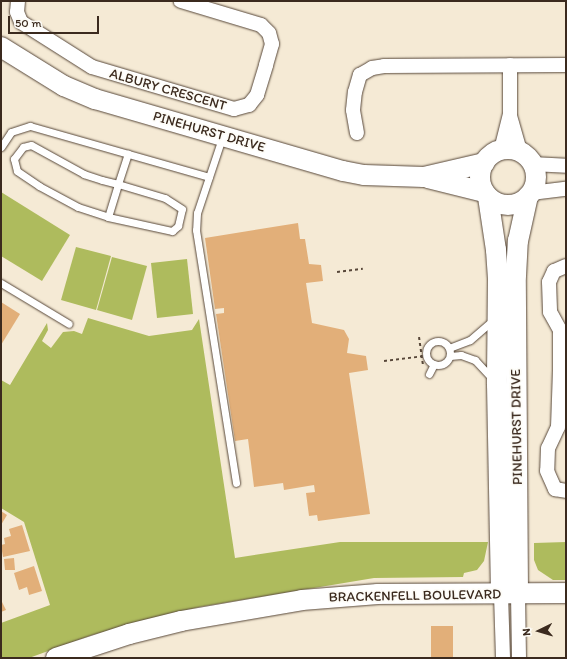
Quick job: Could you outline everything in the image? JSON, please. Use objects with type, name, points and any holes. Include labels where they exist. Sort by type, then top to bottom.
[{"type":"street","name":"ALBURY CRESCENT","points":[[18,1],[17,12],[21,22],[92,68],[234,109],[249,105],[257,95],[272,44],[269,33],[261,25],[181,1]]},
{"type":"street","name":"PINEHURST DRIVE","points":[[3,49],[79,93],[222,136],[364,176],[424,177],[484,163]]},
{"type":"street","points":[[510,65],[510,114],[517,155]]},
{"type":"street","points":[[356,132],[352,110],[355,92],[360,75],[372,68],[566,65]]},
{"type":"street","points":[[510,114],[517,155],[535,178],[529,194],[521,202],[508,205],[495,202],[486,194],[480,178],[484,163],[491,155],[517,155],[566,166]]},
{"type":"street","name":"PINEHURST DRIVE","points":[[424,177],[486,194],[496,250],[498,315],[497,384],[510,594],[519,658]]},
{"type":"street","points":[[529,194],[566,189]]},
{"type":"street","name":"PINEHURST DRIVE","points":[[503,658],[510,594],[516,276],[518,241],[529,194]]},
{"type":"street","points":[[566,266],[554,271],[549,282],[550,312],[560,330],[560,370],[558,427],[548,448],[548,471],[555,489],[566,491]]},
{"type":"street","name":"BRACKENFELL BOULEVARD","points":[[56,658],[85,653],[181,621],[302,600],[378,594],[566,594]]},
{"type":"lane","points":[[1,147],[11,132],[20,127],[30,126],[209,178]]},
{"type":"lane","points":[[222,136],[197,213],[196,230],[236,483]]},
{"type":"lane","points":[[31,145],[84,174],[118,184],[165,198],[179,206],[182,211],[178,226],[168,232],[108,217],[78,207],[39,186],[17,171],[14,159],[23,147],[31,145]]},
{"type":"lane","points":[[108,217],[128,154]]},
{"type":"lane","points":[[1,283],[69,324]]},
{"type":"lane","points":[[434,364],[445,363],[449,352],[470,340],[498,315]]},
{"type":"lane","points":[[429,335],[431,344],[426,355],[434,364]]},
{"type":"lane","points":[[431,344],[442,342],[449,352],[475,360],[497,384]]},
{"type":"lane","points":[[429,374],[434,364]]},
{"type":"path","points":[[338,272],[363,269]]},
{"type":"path","points":[[419,337],[423,368]]},
{"type":"path","points":[[384,361],[422,356]]},
{"type":"green space","points":[[1,192],[70,235],[42,281],[1,256]]},
{"type":"green space","points":[[76,247],[111,256],[96,310],[61,300]]},
{"type":"green space","points":[[112,257],[147,266],[132,320],[97,310]]},
{"type":"green space","points":[[187,259],[193,314],[157,318],[151,263]]},
{"type":"green space","points":[[88,318],[149,336],[192,330],[199,319],[235,558],[340,542],[488,542],[484,561],[477,570],[464,573],[463,577],[374,578],[199,607],[92,635],[29,658],[1,658],[1,623],[50,605],[24,522],[1,508],[1,380],[10,385],[47,323],[48,330],[42,341],[51,348],[63,332],[74,331],[82,334]]},
{"type":"green space","points":[[566,542],[565,584],[565,580],[553,580],[538,570],[534,560],[534,543]]},
{"type":"building","points":[[298,223],[300,239],[305,239],[309,264],[321,265],[323,281],[306,283],[312,323],[344,330],[349,339],[347,353],[366,356],[368,370],[349,373],[370,514],[318,521],[317,515],[309,516],[306,493],[315,492],[314,485],[284,490],[283,483],[254,487],[248,439],[235,441],[216,314],[224,313],[224,308],[215,309],[205,238]]},
{"type":"building","points":[[1,302],[20,314],[1,345]]},
{"type":"building","points":[[1,511],[7,515],[1,525]]},
{"type":"building","points":[[22,525],[30,551],[3,557],[1,545],[5,544],[4,538],[11,536],[9,529]]},
{"type":"building","points":[[14,558],[15,570],[5,570],[4,559]]},
{"type":"building","points":[[34,566],[42,591],[29,595],[27,587],[19,590],[14,573]]},
{"type":"building","points":[[1,600],[6,610],[1,612]]},
{"type":"building","points":[[431,626],[453,626],[453,658],[431,658]]}]
